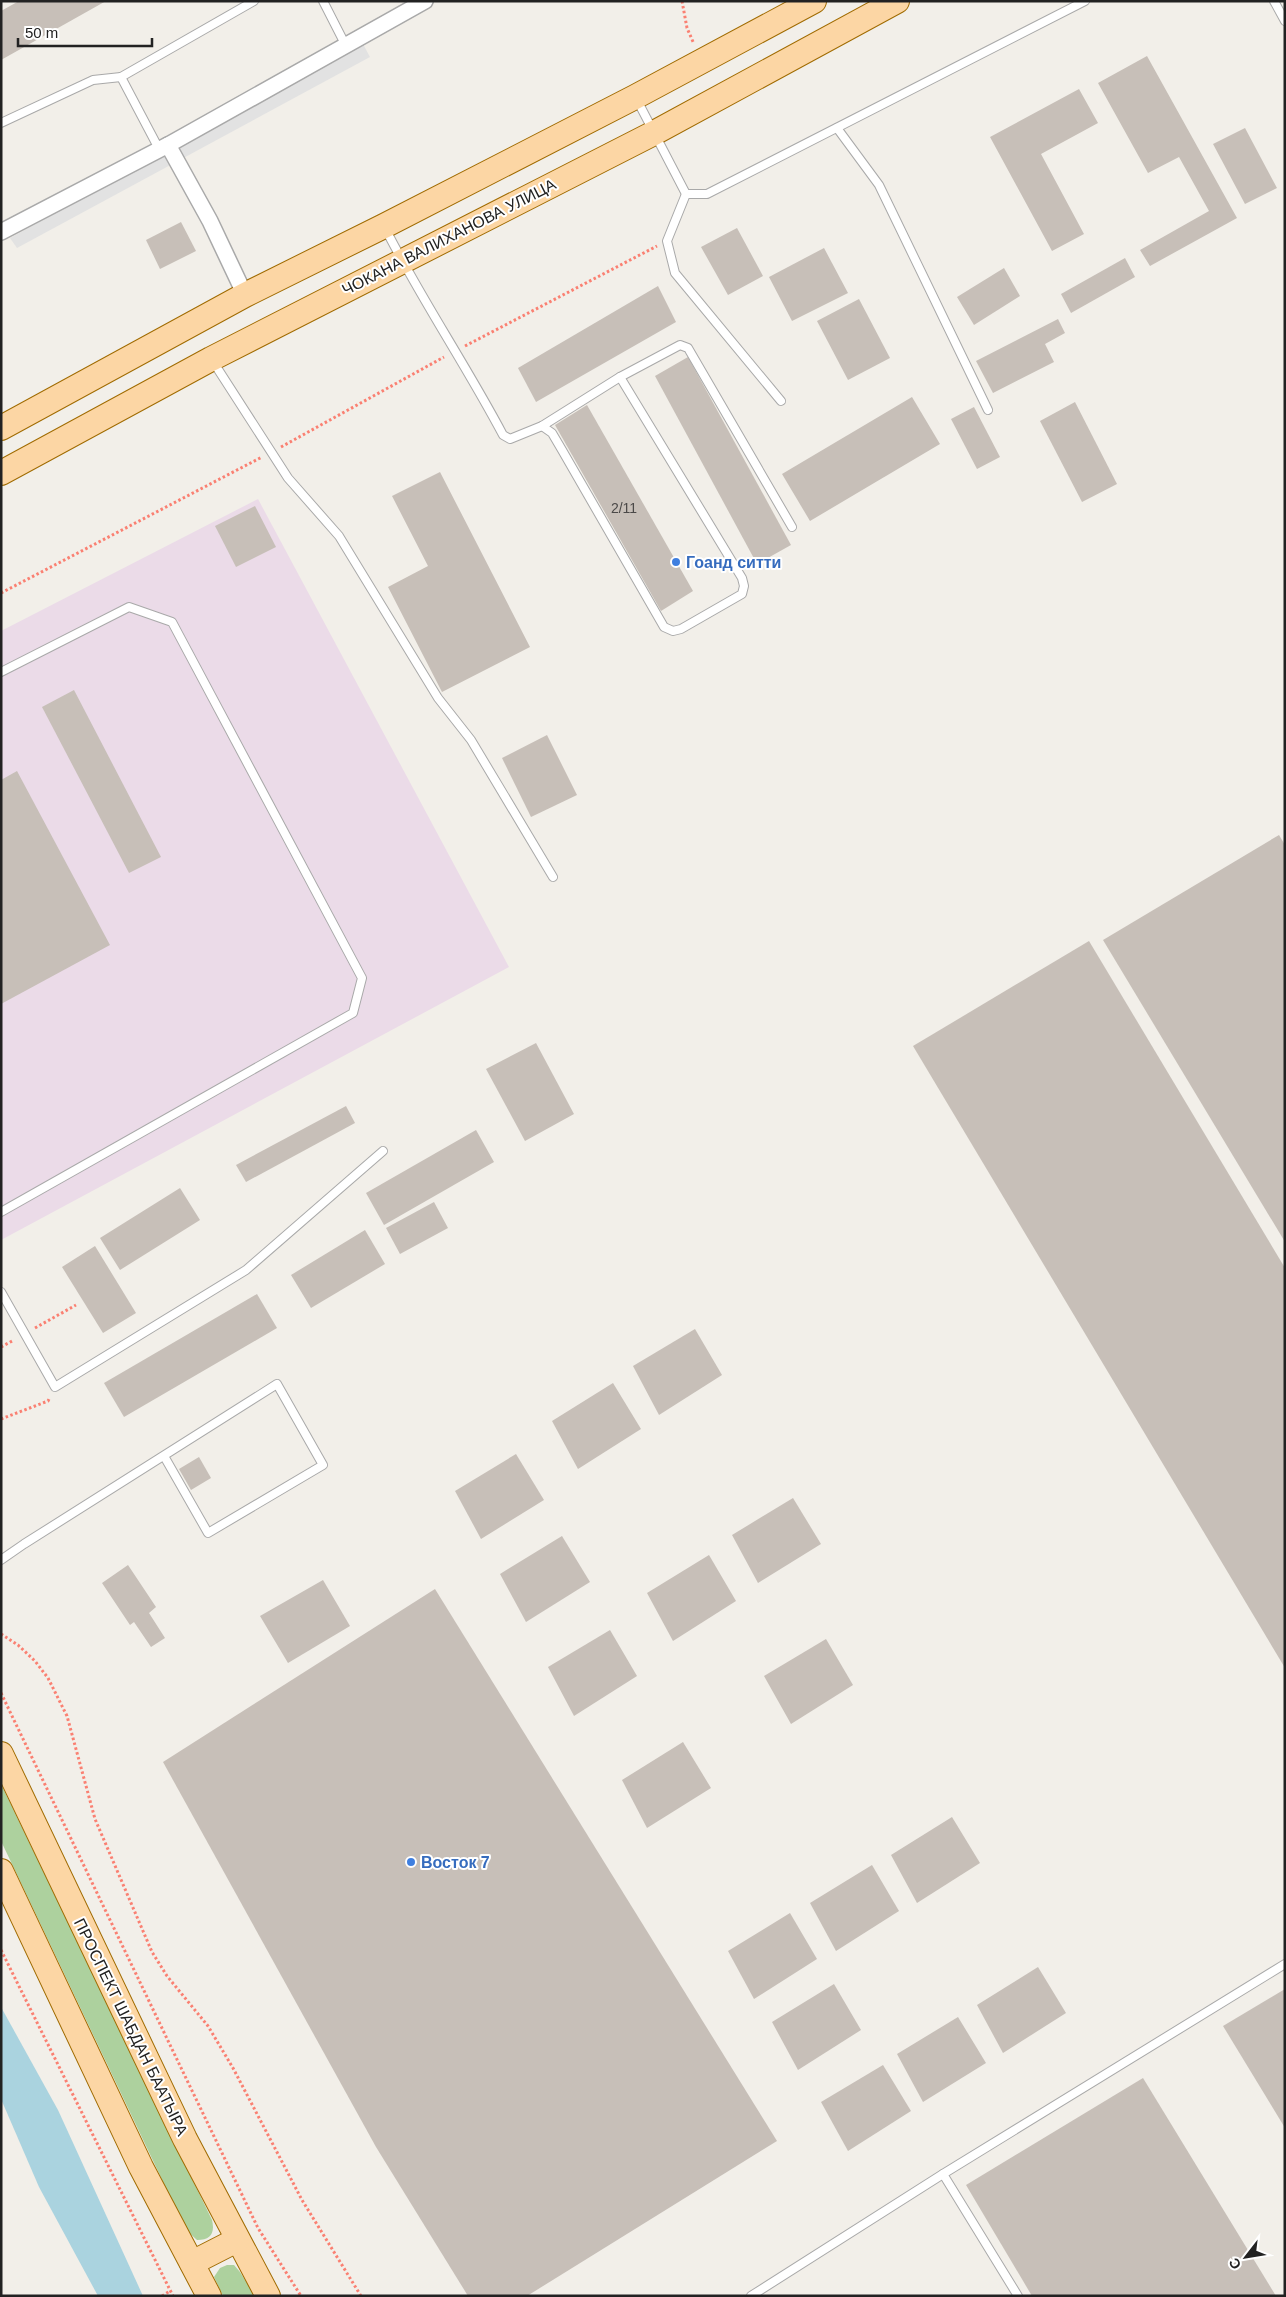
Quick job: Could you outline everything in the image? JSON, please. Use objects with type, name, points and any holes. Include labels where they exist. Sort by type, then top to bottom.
[{"type":"main road","points":[[1,428],[245,294],[384,226],[635,97],[814,1]]},
{"type":"main road","name":"ЧОКАНА ВАЛИХАНОВА УЛИЦА","points":[[1,473],[211,359],[654,133],[897,1]]},
{"type":"main road","name":"ПРОСПЕКТ ШАБДАН БААТЫРА","points":[[1,1754],[181,2130],[268,2296]]},
{"type":"main road","points":[[1,1871],[141,2167],[209,2296]]},
{"type":"main road","points":[[192,2263],[237,2240]]},
{"type":"street","points":[[1,232],[163,147],[425,1]]},
{"type":"street","points":[[163,147],[210,221],[245,294]]},
{"type":"lane","points":[[1,123],[93,80],[121,77],[254,1]]},
{"type":"lane","points":[[323,1],[346,44]]},
{"type":"lane","points":[[686,194],[707,194],[1085,1]]},
{"type":"lane","points":[[1274,1],[1285,21]]},
{"type":"lane","points":[[121,77],[163,147]]},
{"type":"lane","points":[[635,97],[686,194],[667,241],[675,272],[781,402]]},
{"type":"lane","points":[[836,128],[879,185],[988,410]]},
{"type":"lane","points":[[384,226],[402,262],[454,351],[475,382],[503,435],[510,439],[542,426],[620,377],[680,346],[688,348],[792,527]]},
{"type":"lane","points":[[211,359],[288,478],[339,536],[438,698],[472,740],[553,877]]},
{"type":"lane","points":[[542,426],[552,433],[664,627],[673,631],[681,628],[742,594],[744,586],[742,578],[620,377]]},
{"type":"lane","points":[[1,672],[129,607],[172,622],[362,978],[354,1013],[1,1212]]},
{"type":"lane","points":[[1,1292],[55,1387],[246,1270],[383,1151]]},
{"type":"lane","points":[[1,1560],[164,1456],[277,1384],[323,1465],[208,1533],[164,1456]]},
{"type":"lane","points":[[750,2296],[943,2174],[1285,1964]]},
{"type":"lane","points":[[943,2174],[1018,2296]]},
{"type":"path","points":[[682,1],[687,28],[702,61]]},
{"type":"path","points":[[1,593],[271,452],[454,351],[667,241]]},
{"type":"path","points":[[1,1347],[76,1305]]},
{"type":"path","points":[[1,1419],[48,1401],[55,1387]]},
{"type":"path","points":[[1,1634],[18,1645],[35,1661],[48,1678],[66,1716],[95,1819],[152,1952],[167,1976],[208,2026],[233,2068],[302,2200],[361,2296]]},
{"type":"path","points":[[1,1693],[258,2228],[301,2296]]},
{"type":"path","points":[[1,1950],[173,2296]]},
{"type":"path","points":[[162,2296],[170,2291]]},
{"type":"shaded area","points":[[363,44],[370,57],[17,248],[10,238]]},
{"type":"shaded area","points":[[258,499],[509,967],[1,1240],[1,631]]},
{"type":"green space","points":[[1,1784],[212,2220],[213,2229],[211,2235],[206,2239],[197,2240],[186,2230],[1,1841]]},
{"type":"green space","points":[[234,2265],[255,2296],[223,2296],[214,2277],[220,2268]]},
{"type":"water","points":[[1,2007],[58,2110],[143,2296],[98,2296],[39,2187],[1,2099]]},
{"type":"building","points":[[19,1],[106,1],[1,60],[1,11]]},
{"type":"building","points":[[1147,56],[1237,218],[1150,266],[1140,250],[1209,211],[1179,157],[1148,173],[1098,83]]},
{"type":"building","points":[[1079,89],[1098,123],[1041,154],[1084,234],[1052,251],[990,137]]},
{"type":"building","points":[[1245,128],[1277,188],[1245,204],[1213,144]]},
{"type":"building","points":[[181,222],[196,251],[160,269],[146,240]]},
{"type":"building","points":[[737,228],[763,276],[728,295],[701,247]]},
{"type":"building","points":[[824,248],[848,293],[792,321],[769,277]]},
{"type":"building","points":[[1125,258],[1135,277],[1071,313],[1061,294]]},
{"type":"building","points":[[1004,268],[1020,296],[974,325],[957,297]]},
{"type":"building","points":[[658,286],[676,322],[536,402],[518,368]]},
{"type":"building","points":[[859,299],[890,358],[848,380],[817,321]]},
{"type":"building","points":[[1058,319],[1065,333],[1045,344],[1054,362],[993,393],[976,361]]},
{"type":"building","points":[[688,357],[791,545],[757,564],[655,376]]},
{"type":"building","points":[[912,397],[940,444],[810,521],[782,474]]},
{"type":"building","points":[[1075,402],[1117,484],[1082,502],[1040,421]]},
{"type":"building","points":[[587,405],[693,591],[661,611],[555,425]]},
{"type":"building","points":[[974,407],[1000,457],[977,469],[951,419]]},
{"type":"building","points":[[440,472],[530,647],[442,692],[388,587],[428,566],[392,496]]},
{"type":"building","points":[[255,506],[276,547],[236,567],[215,526]]},
{"type":"building","points":[[74,690],[161,857],[129,873],[42,707]]},
{"type":"building","points":[[547,735],[577,795],[531,817],[502,758]]},
{"type":"building","points":[[17,771],[110,945],[1,1004],[1,780]]},
{"type":"building","points":[[1279,835],[1285,845],[1285,1242],[1103,940]]},
{"type":"building","points":[[1089,941],[1285,1268],[1285,1668],[913,1046]]},
{"type":"building","points":[[536,1043],[574,1114],[525,1141],[486,1069]]},
{"type":"building","points":[[346,1106],[355,1123],[246,1182],[236,1165]]},
{"type":"building","points":[[476,1130],[494,1162],[384,1225],[366,1193]]},
{"type":"building","points":[[180,1188],[200,1220],[120,1270],[100,1238]]},
{"type":"building","points":[[434,1202],[448,1228],[400,1254],[386,1228]]},
{"type":"building","points":[[365,1230],[385,1264],[311,1308],[291,1275]]},
{"type":"building","points":[[95,1246],[136,1313],[103,1333],[62,1267]]},
{"type":"building","points":[[257,1294],[277,1328],[124,1417],[104,1383]]},
{"type":"building","points":[[695,1329],[722,1375],[659,1415],[633,1366]]},
{"type":"building","points":[[613,1383],[641,1429],[578,1469],[552,1421]]},
{"type":"building","points":[[516,1454],[544,1500],[481,1539],[455,1491]]},
{"type":"building","points":[[199,1457],[211,1478],[191,1490],[179,1469]]},
{"type":"building","points":[[793,1498],[821,1544],[758,1583],[732,1535]]},
{"type":"building","points":[[562,1536],[590,1582],[526,1622],[500,1574]]},
{"type":"building","points":[[709,1555],[736,1601],[673,1641],[647,1593]]},
{"type":"building","points":[[128,1565],[156,1607],[149,1613],[165,1638],[151,1647],[134,1622],[130,1625],[102,1583]]},
{"type":"building","points":[[323,1580],[350,1626],[288,1663],[260,1616]]},
{"type":"building","name":"Восток 7","points":[[435,1589],[777,2141],[527,2296],[468,2296],[376,2147],[163,1762]]},
{"type":"building","points":[[610,1630],[637,1676],[574,1716],[548,1667]]},
{"type":"building","points":[[826,1639],[853,1685],[791,1724],[764,1676]]},
{"type":"building","points":[[683,1742],[711,1788],[647,1828],[622,1780]]},
{"type":"building","points":[[952,1817],[980,1863],[917,1903],[891,1855]]},
{"type":"building","points":[[872,1865],[899,1911],[836,1951],[810,1903]]},
{"type":"building","points":[[790,1913],[817,1959],[754,1999],[728,1951]]},
{"type":"building","points":[[1038,1967],[1066,2013],[1003,2053],[977,2005]]},
{"type":"building","points":[[834,1984],[861,2030],[798,2070],[772,2022]]},
{"type":"building","points":[[1285,1989],[1285,2128],[1223,2026]]},
{"type":"building","points":[[958,2017],[986,2063],[923,2102],[897,2054]]},
{"type":"building","points":[[883,2065],[911,2111],[848,2151],[821,2102]]},
{"type":"building","points":[[1143,2078],[1276,2296],[1032,2296],[966,2185]]},
{"type":"place","name":"Гоанд ситти","points":[[676,562]]},
{"type":"place","name":"Восток 7","points":[[411,1862]]}]
